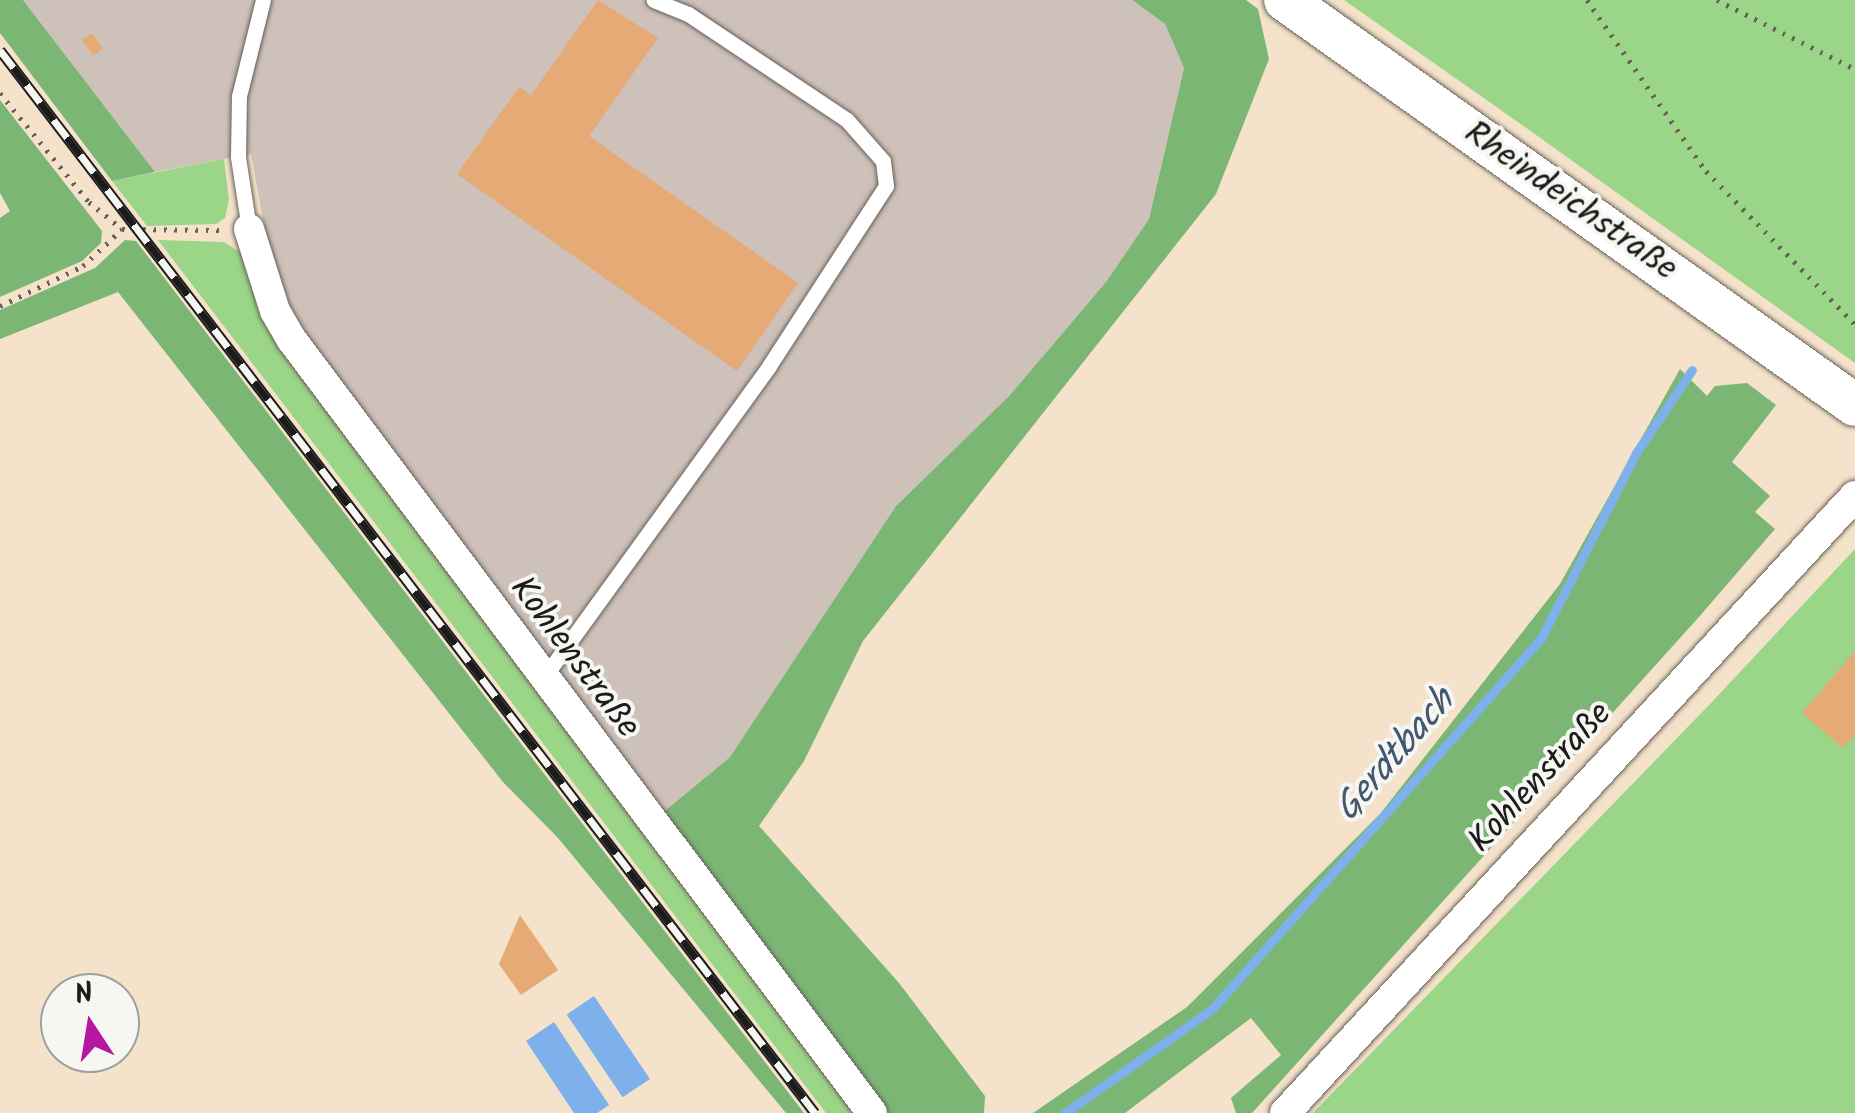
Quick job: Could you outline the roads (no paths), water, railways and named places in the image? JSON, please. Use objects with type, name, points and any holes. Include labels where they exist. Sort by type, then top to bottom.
[{"type":"main road","name":"Rheindeichstraße","points":[[1285,0],[1855,405]]},
{"type":"street","name":"Kohlenstraße","points":[[249,229],[275,311],[292,340],[542,680],[872,1113]]},
{"type":"street","name":"Kohlenstraße","points":[[1284,1113],[1855,496]]},
{"type":"lane","points":[[249,229],[238,157],[239,96],[263,0]]},
{"type":"lane","points":[[542,680],[770,366],[886,186],[883,161],[847,120],[688,14],[654,0]]},
{"type":"water","points":[[594,996],[650,1079],[623,1097],[567,1014]]},
{"type":"water","points":[[554,1022],[609,1105],[597,1113],[574,1113],[526,1041]]},
{"type":"waterway","name":"Gerdtbach","points":[[1065,1113],[1212,1009],[1541,638],[1636,453],[1692,370]]},
{"type":"railway","points":[[0,50],[815,1113]]}]
